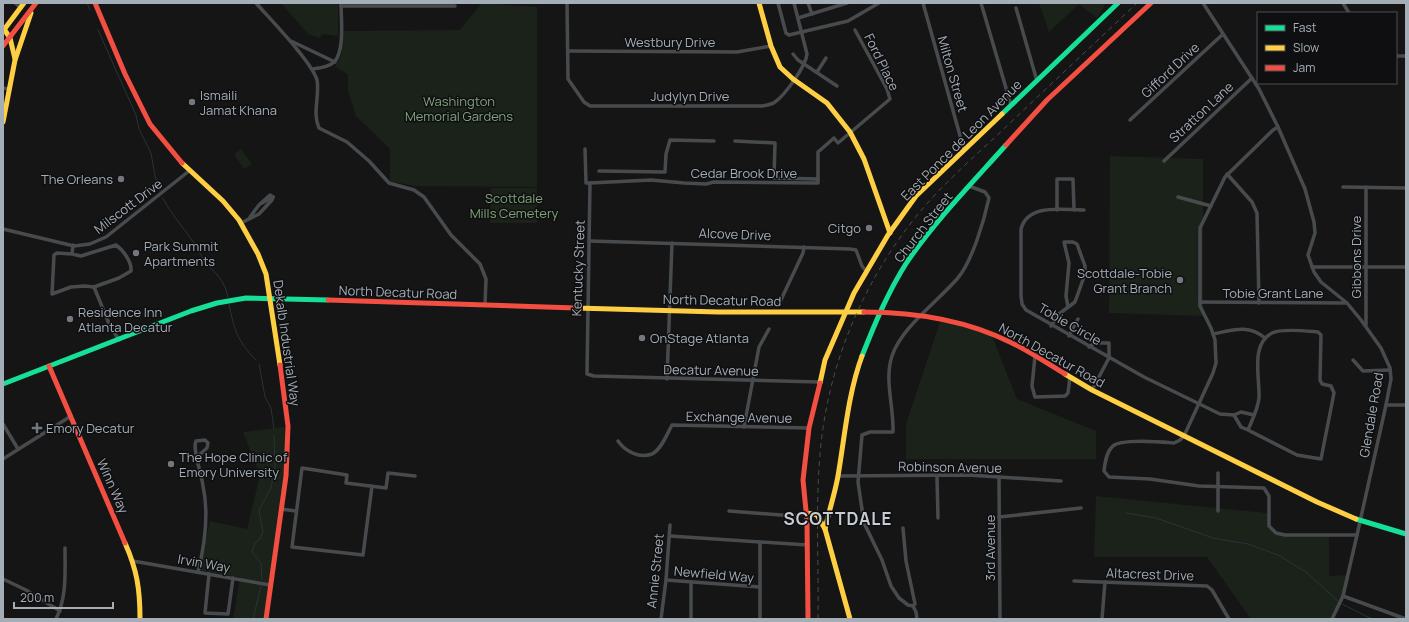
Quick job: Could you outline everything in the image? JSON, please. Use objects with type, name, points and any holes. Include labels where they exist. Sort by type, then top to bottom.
[{"type":"main road","points":[[3,46],[36,3]]},
{"type":"main road","name":"Dekalb Industrial Way","points":[[95,3],[125,74],[150,124],[189,171],[223,201],[241,223],[258,254],[266,274],[271,298],[288,426],[287,459],[266,619]]},
{"type":"main road","points":[[759,3],[771,46],[780,67],[793,79],[827,103],[850,132],[864,159],[890,233]]},
{"type":"main road","points":[[1112,9],[1113,3]]},
{"type":"main road","name":"East Ponce de Leon Avenue","points":[[808,619],[807,513],[803,472],[809,428],[819,382],[825,360],[845,312],[866,272],[890,233],[916,196],[1118,3]]},
{"type":"main road","name":"Church Street","points":[[825,529],[838,476],[843,434],[857,370],[879,312],[914,252],[969,186],[1036,110],[1151,3]]},
{"type":"main road","points":[[15,60],[10,38],[3,30],[22,5]]},
{"type":"main road","points":[[3,122],[15,60],[32,8]]},
{"type":"main road","name":"North Decatur Road","points":[[3,384],[216,303],[246,298],[669,310],[879,312],[923,315],[980,330],[1012,343],[1092,390],[1317,502],[1360,520],[1406,534]]},
{"type":"main road","name":"Winn Way","points":[[49,366],[133,561],[140,591],[140,619]]},
{"type":"main road","points":[[807,513],[817,515],[825,529],[850,619]]},
{"type":"street","points":[[15,3],[22,5]]},
{"type":"street","points":[[256,3],[313,69],[317,83],[317,121],[319,128],[347,142],[369,161],[389,183],[414,190],[424,196],[451,235],[480,264],[486,280],[485,305]]},
{"type":"street","points":[[567,3],[568,51]]},
{"type":"street","points":[[778,3],[786,33],[789,35],[848,21],[879,3]]},
{"type":"street","points":[[794,3],[807,54],[804,64]]},
{"type":"street","points":[[808,3],[812,14]]},
{"type":"street","points":[[798,18],[847,3]]},
{"type":"street","name":"Milton Street","points":[[923,3],[964,150]]},
{"type":"street","points":[[981,3],[1011,105]]},
{"type":"street","name":"Glendale Road","points":[[1203,3],[1252,78],[1278,127],[1305,188],[1312,213],[1315,233],[1308,255],[1312,267],[1322,282],[1347,304],[1366,326],[1381,348],[1390,370],[1386,405],[1357,535],[1342,596],[1332,619]]},
{"type":"street","points":[[1343,3],[1348,12]]},
{"type":"street","points":[[313,69],[327,66],[335,62],[339,52],[341,40],[341,4],[455,6]]},
{"type":"street","points":[[1016,8],[1037,81]]},
{"type":"street","name":"Ford Place","points":[[850,132],[890,99],[887,89],[855,30]]},
{"type":"street","name":"Gifford Drive","points":[[1130,120],[1223,34]]},
{"type":"street","points":[[288,40],[335,62]]},
{"type":"street","name":"Westbury Drive","points":[[568,51],[737,52],[771,46]]},
{"type":"street","name":"Judylyn Drive","points":[[568,51],[568,79],[584,102],[590,106],[762,106],[776,101],[804,64]]},
{"type":"street","points":[[793,54],[804,64],[837,86]]},
{"type":"street","points":[[817,72],[826,58]]},
{"type":"street","name":"Stratton Lane","points":[[1164,161],[1252,78]]},
{"type":"street","points":[[3,88],[9,89]]},
{"type":"street","points":[[1278,127],[1227,174],[1202,223],[1199,232],[1200,310],[1213,334],[1216,363],[1213,373],[1184,436],[1177,442],[1122,442],[1116,444],[1111,448],[1106,460],[1104,471],[1109,477],[1218,486],[1260,487],[1266,489],[1269,496],[1269,526],[1272,531],[1285,535],[1357,535]]},
{"type":"street","name":"Cedar Brook Drive","points":[[590,183],[651,180],[706,184],[714,182],[818,179],[818,152],[834,138],[838,143],[850,132]]},
{"type":"street","points":[[667,182],[665,172],[666,154],[670,140],[714,141]]},
{"type":"street","name":"Cedar Brook Drive","points":[[735,141],[775,142],[774,180]]},
{"type":"street","name":"Kentucky Street","points":[[585,149],[586,183],[590,183],[586,371],[588,375],[602,376]]},
{"type":"street","name":"Milscott Drive","points":[[3,229],[73,246],[90,244],[106,237],[189,171]]},
{"type":"street","points":[[600,171],[665,172]]},
{"type":"street","points":[[1227,174],[1252,202],[1257,213],[1259,303]]},
{"type":"street","points":[[1057,210],[1057,179],[1073,179],[1074,210]]},
{"type":"street","points":[[913,606],[908,605],[899,598],[891,586],[882,560],[864,523],[858,477],[862,436],[864,434],[893,432],[889,384],[892,356],[904,335],[957,279],[965,268],[974,248],[989,198],[985,192],[969,186]]},
{"type":"street","points":[[1343,187],[1406,188]]},
{"type":"street","name":"Gibbons Drive","points":[[1366,187],[1366,326]]},
{"type":"street","points":[[241,223],[264,210],[266,205],[272,200],[270,195],[259,205],[250,217]]},
{"type":"street","points":[[1178,197],[1211,206]]},
{"type":"street","name":"Tobie Circle","points":[[1084,210],[1037,211],[1029,215],[1023,222],[1021,229],[1022,304],[1030,314],[1109,358],[1220,414],[1234,415],[1241,412],[1254,415]]},
{"type":"street","name":"Alcove Drive","points":[[589,241],[854,249],[866,272]]},
{"type":"street","points":[[1051,326],[1059,314],[1075,302],[1084,274],[1085,266],[1077,244],[1073,242],[1064,242],[1069,263],[1066,296],[1068,307]]},
{"type":"street","points":[[667,378],[672,243]]},
{"type":"street","points":[[116,245],[122,250],[131,271],[119,278],[94,287],[71,287],[52,294],[54,255],[57,253],[72,254],[82,256],[116,245]]},
{"type":"street","points":[[72,254],[73,246]]},
{"type":"street","points":[[778,304],[803,253],[804,247]]},
{"type":"street","points":[[1312,267],[1406,267]]},
{"type":"street","points":[[94,287],[110,326],[119,340]]},
{"type":"street","name":"Tobie Grant Lane","points":[[1200,302],[1347,304]]},
{"type":"street","points":[[1069,336],[1078,319]]},
{"type":"street","points":[[744,427],[759,347],[769,329]]},
{"type":"street","points":[[1213,334],[1248,329],[1265,338]]},
{"type":"street","points":[[1234,415],[1241,427],[1297,455],[1321,459],[1334,393],[1331,386],[1322,384],[1320,380],[1321,335],[1318,332],[1279,331],[1272,333],[1261,343],[1258,352],[1259,400],[1248,430]]},
{"type":"street","points":[[1089,347],[1095,343],[1109,344],[1109,358],[1092,390]]},
{"type":"street","points":[[1035,356],[1032,389],[1033,395],[1037,398],[1065,396],[1069,390],[1070,377]]},
{"type":"street","points":[[1353,360],[1363,371],[1390,370]]},
{"type":"street","name":"Decatur Avenue","points":[[602,376],[819,382]]},
{"type":"street","points":[[1386,405],[1406,405]]},
{"type":"street","points":[[3,459],[71,416]]},
{"type":"street","points":[[3,424],[18,449]]},
{"type":"street","name":"Exchange Avenue","points":[[618,441],[628,451],[644,455],[652,454],[657,449],[672,425],[809,428]]},
{"type":"street","points":[[198,456],[207,448],[208,443],[205,440],[201,439],[195,444],[195,452],[198,456],[206,499],[206,523],[198,572]]},
{"type":"street","points":[[372,486],[363,555],[292,547],[302,468],[347,475],[346,483],[372,486],[386,488],[388,473],[415,476]]},
{"type":"street","points":[[1218,473],[1218,511]]},
{"type":"street","name":"Robinson Avenue","points":[[838,476],[968,476],[1061,481]]},
{"type":"street","points":[[937,477],[938,518]]},
{"type":"street","name":"3rd Avenue","points":[[999,477],[1000,619]]},
{"type":"street","points":[[1000,517],[1081,508]]},
{"type":"street","points":[[281,509],[296,511]]},
{"type":"street","points":[[729,511],[794,516],[807,513]]},
{"type":"street","name":"Annie Street","points":[[660,619],[666,580],[670,525]]},
{"type":"street","points":[[903,528],[906,561],[914,590],[915,604],[913,606],[917,619]]},
{"type":"street","points":[[670,536],[808,545]]},
{"type":"street","points":[[760,542],[760,619]]},
{"type":"street","points":[[56,619],[60,611],[65,587],[65,548]]},
{"type":"street","name":"Irvin Way","points":[[133,561],[270,585]]},
{"type":"street","points":[[209,574],[205,613],[228,614],[233,578]]},
{"type":"street","points":[[3,579],[26,590],[60,611]]},
{"type":"street","name":"Newfield Way","points":[[666,580],[760,587]]},
{"type":"street","name":"Altacrest Drive","points":[[1074,581],[1198,584],[1207,586],[1212,590],[1229,619]]},
{"type":"street","points":[[691,582],[691,619]]},
{"type":"street","points":[[1102,619],[1105,582]]},
{"type":"street","points":[[1342,596],[1406,619]]},
{"type":"green space","points":[[281,3],[338,4],[338,36],[322,34],[320,38],[308,34]]},
{"type":"green space","name":"Washington Memorial Gardens","points":[[482,3],[537,7],[537,187],[414,186],[390,181],[390,149],[356,116],[348,91],[348,74],[335,67],[341,55],[343,31],[460,30]]},
{"type":"green space","points":[[1039,3],[1106,3],[1097,18],[1079,4],[1049,32]]},
{"type":"green space","points":[[241,149],[252,164],[244,169],[234,154]]},
{"type":"green space","points":[[1110,156],[1203,159],[1203,316],[1109,313]]},
{"type":"green space","name":"Scottdale Mills Cemetery","points":[[491,188],[537,188],[537,223],[490,223]]},
{"type":"green space","points":[[941,319],[992,336],[1017,399],[1096,431],[1096,459],[906,459],[906,424]]},
{"type":"green space","points":[[284,427],[290,461],[273,567],[267,619],[233,619],[240,577],[199,571],[210,521],[247,529],[260,475],[243,432]]},
{"type":"green space","points":[[1096,496],[1267,513],[1270,529],[1281,535],[1329,536],[1329,576],[1348,575],[1341,603],[1331,619],[1251,619],[1207,557],[1094,557]]},
{"type":"waterway","points":[[87,3],[90,10]]},
{"type":"waterway","points":[[98,30],[136,115],[139,129],[151,153],[155,176],[160,191]]},
{"type":"waterway","points":[[162,197],[204,259],[225,286],[228,297]]},
{"type":"waterway","points":[[229,304],[240,341],[256,360]]},
{"type":"waterway","points":[[259,364],[265,397],[271,408],[274,429]]},
{"type":"waterway","points":[[262,580],[261,563],[252,552],[255,543],[260,539],[263,532],[259,510],[271,488],[275,466],[274,435]]},
{"type":"waterway","points":[[1126,513],[1156,518],[1213,538],[1248,544],[1278,555],[1306,572],[1338,601]]},
{"type":"waterway","points":[[253,619],[261,586]]},
{"type":"waterway","points":[[1342,604],[1372,619]]},
{"type":"railway","points":[[818,619],[818,499],[820,451],[823,428],[836,368],[846,338],[858,310],[888,256],[924,207],[967,163],[1137,3]]},
{"type":"traffic: fast","points":[[1002,114],[1118,3]]},
{"type":"traffic: fast","points":[[862,356],[882,308],[907,262],[942,217],[1006,145]]},
{"type":"traffic: fast","points":[[3,384],[191,311],[217,303],[246,298],[328,300]]},
{"type":"traffic: fast","points":[[1356,519],[1406,534]]},
{"type":"traffic: slow","points":[[3,31],[24,3]]},
{"type":"traffic: slow","points":[[759,3],[771,46],[780,67],[793,79],[827,103],[850,132],[864,159],[890,233]]},
{"type":"traffic: slow","points":[[3,122],[15,60],[31,13]]},
{"type":"traffic: slow","points":[[4,29],[10,38],[15,59]]},
{"type":"traffic: slow","points":[[820,383],[825,360],[854,293],[888,235],[916,196],[1002,114]]},
{"type":"traffic: slow","points":[[182,163],[223,201],[239,220],[258,254],[266,274],[280,365]]},
{"type":"traffic: slow","points":[[576,308],[718,312],[864,312]]},
{"type":"traffic: slow","points":[[825,529],[838,476],[853,385],[862,356]]},
{"type":"traffic: slow","points":[[1065,374],[1092,390],[1317,502],[1356,519]]},
{"type":"traffic: slow","points":[[807,513],[817,515],[825,529],[850,619]]},
{"type":"traffic: slow","points":[[125,543],[137,580],[140,619]]},
{"type":"traffic: jam","points":[[3,46],[36,3]]},
{"type":"traffic: jam","points":[[95,3],[125,74],[150,124],[182,163]]},
{"type":"traffic: jam","points":[[1006,145],[1047,100],[1151,3]]},
{"type":"traffic: jam","points":[[328,300],[576,308]]},
{"type":"traffic: jam","points":[[864,312],[883,312],[921,316],[977,328],[995,335],[1033,354],[1065,374]]},
{"type":"traffic: jam","points":[[266,619],[286,476],[288,426],[280,365]]},
{"type":"traffic: jam","points":[[49,366],[125,543]]},
{"type":"traffic: jam","points":[[808,619],[807,521],[803,480],[809,428],[820,383]]},
{"type":"place","name":"Ismaili Jamat Khana","points":[[192,102]]},
{"type":"place","name":"The Orleans","points":[[121,179]]},
{"type":"place","name":"Citgo","points":[[869,228]]},
{"type":"place","name":"Park Summit Apartments","points":[[136,253]]},
{"type":"place","name":"Scottdale-Tobie Grant Branch","points":[[1180,280]]},
{"type":"place","name":"Residence Inn Atlanta Decatur","points":[[70,319]]},
{"type":"place","name":"OnStage Atlanta","points":[[642,338]]},
{"type":"place","name":"Emory Decatur","points":[[37,428]]},
{"type":"place","name":"The Hope Clinic of Emory University","points":[[171,464]]},
{"type":"district","name":"SCOTTDALE","points":[[838,519]]}]
